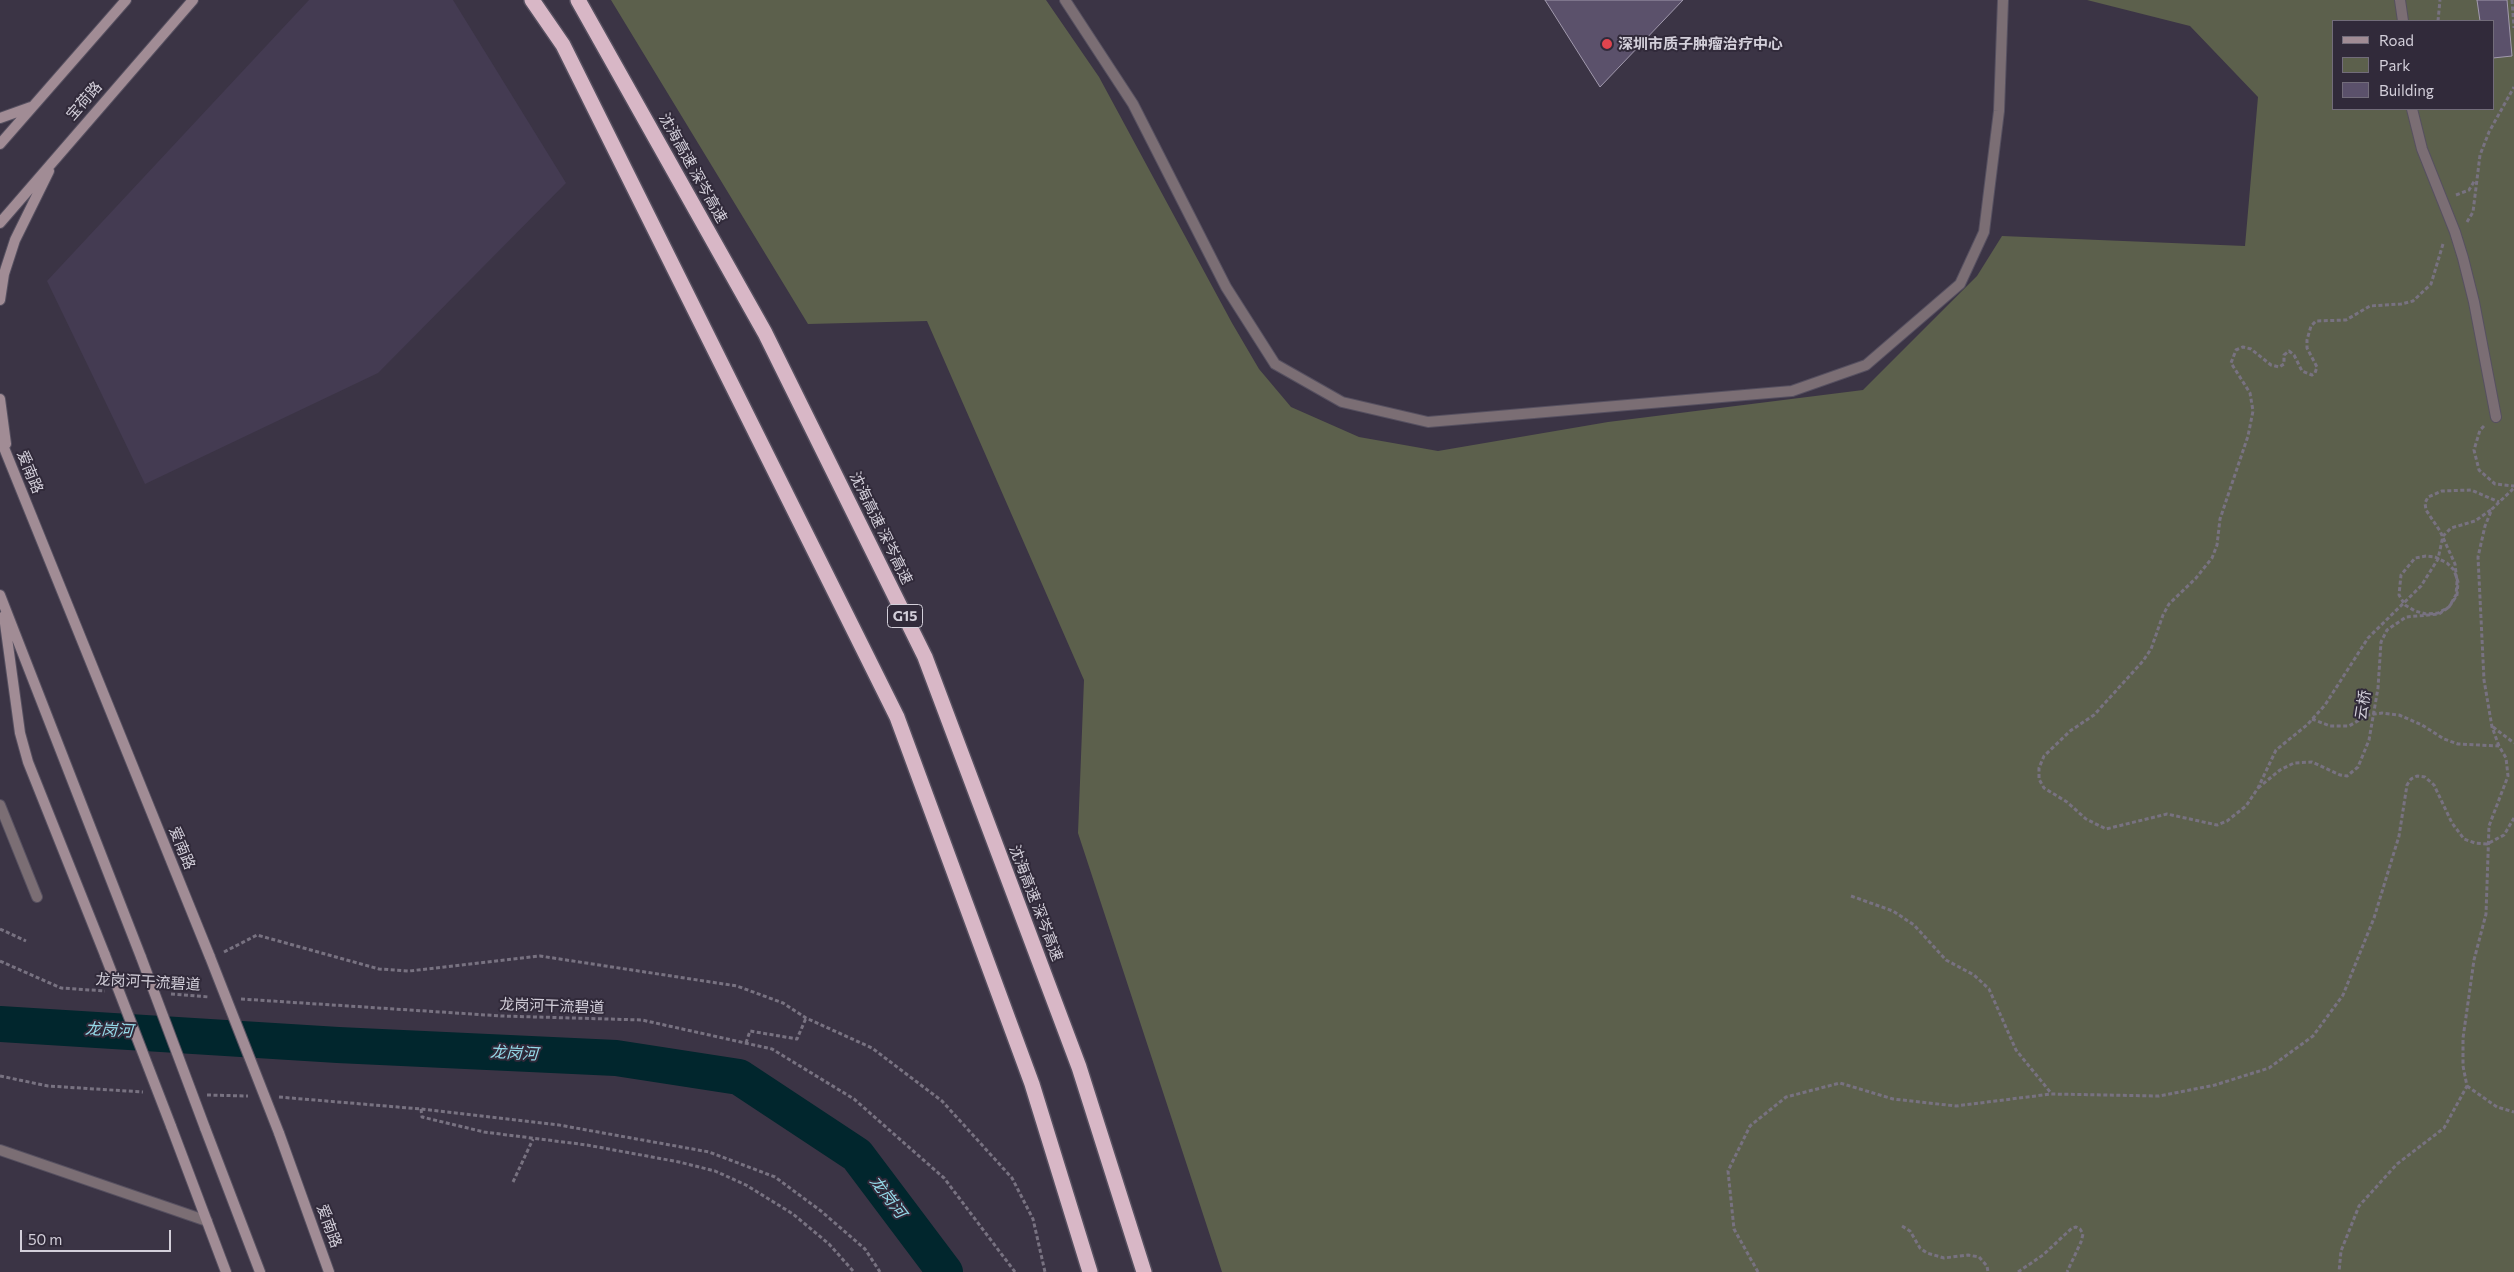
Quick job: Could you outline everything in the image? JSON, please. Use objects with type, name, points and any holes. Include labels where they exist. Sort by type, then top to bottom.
[{"type":"highway","points":[[532,0],[563,45],[897,716],[1032,1084],[1090,1272]]},
{"type":"highway","name":"沈海高速 深岑高速","points":[[578,0],[765,333],[925,658],[1079,1066],[1144,1272]]},
{"type":"main road","points":[[0,144],[126,0]]},
{"type":"main road","name":"宝荷路","points":[[0,223],[193,0]]},
{"type":"main road","points":[[0,118],[34,106]]},
{"type":"main road","points":[[0,300],[4,274],[15,240],[59,153]]},
{"type":"main road","points":[[0,399],[8,457]]},
{"type":"main road","name":"爱南路","points":[[0,438],[210,957],[279,1133],[329,1272]]},
{"type":"main road","points":[[1,598],[20,733],[28,762],[105,955],[226,1272]]},
{"type":"main road","points":[[1,598],[141,956],[260,1272]]},
{"type":"street","points":[[1065,0],[1133,104],[1226,287],[1275,364],[1342,402],[1428,422],[1792,391],[1866,365],[1960,284],[1984,232],[1999,111],[2002,0]]},
{"type":"street","points":[[2400,0],[2403,20]]},
{"type":"street","points":[[2412,110],[2422,149],[2456,232],[2474,302],[2496,417]]},
{"type":"street","points":[[0,805],[37,897]]},
{"type":"street","points":[[0,1150],[206,1221]]},
{"type":"path","points":[[2438,20],[2440,0]]},
{"type":"path","points":[[2512,0],[2514,28]]},
{"type":"path","points":[[2514,87],[2489,132],[2480,155],[2475,180],[2473,212],[2467,223],[2444,240],[2431,284],[2413,301],[2401,304],[2370,306],[2346,320],[2316,321],[2311,326],[2306,340],[2307,348],[2317,368],[2312,375],[2302,371],[2294,355],[2289,351],[2284,355],[2284,364],[2279,367],[2271,365],[2252,349],[2243,347],[2236,350],[2231,363],[2250,394],[2253,411],[2248,436],[2220,519],[2217,546],[2212,558],[2204,569],[2169,604],[2162,615],[2151,649],[2143,661],[2094,715],[2070,731],[2044,756],[2039,768],[2039,779],[2044,788],[2066,802],[2086,819],[2106,829],[2167,814],[2217,825],[2228,821],[2246,806],[2258,788],[2276,750],[2326,706],[2368,638],[2421,586],[2438,560],[2444,536],[2451,528],[2475,521],[2492,509],[2514,487]]},
{"type":"path","points":[[2440,194],[2460,195],[2469,190],[2475,180]]},
{"type":"path","points":[[2496,417],[2480,430],[2474,450],[2480,470],[2495,484],[2514,487]]},
{"type":"path","name":"云桥","points":[[2258,788],[2280,770],[2294,763],[2312,762],[2340,775],[2347,776],[2358,767],[2369,740],[2378,688],[2381,642],[2387,630],[2406,617],[2439,614],[2449,607],[2457,595],[2458,582],[2456,576],[2454,570],[2441,560],[2426,556],[2415,558],[2400,575],[2399,595],[2405,605],[2415,611],[2426,614],[2438,613],[2449,607],[2456,595],[2457,582],[2456,573],[2455,564],[2440,531],[2426,510],[2425,503],[2428,497],[2442,491],[2471,490],[2498,502]]},
{"type":"path","points":[[2492,509],[2485,526],[2478,557],[2484,680],[2492,726],[2499,746],[2506,758],[2508,776],[2489,826],[2486,914],[2474,960],[2463,1038],[2462,1066],[2467,1086],[2497,1107],[2514,1112]]},
{"type":"path","points":[[2312,719],[2330,726],[2349,726],[2368,715],[2382,713],[2399,715],[2422,725],[2444,740],[2458,744],[2499,746]]},
{"type":"path","points":[[2492,726],[2514,743]]},
{"type":"path","points":[[1758,1272],[1734,1229],[1728,1171],[1750,1126],[1786,1097],[1840,1083],[1893,1099],[1956,1106],[2051,1094],[2159,1096],[2215,1085],[2269,1068],[2313,1036],[2343,995],[2374,918],[2399,836],[2407,785],[2411,779],[2417,776],[2425,777],[2434,784],[2452,823],[2464,839],[2475,844],[2487,844],[2504,835],[2514,818]]},
{"type":"path","points":[[1851,896],[1893,911],[1914,925],[1940,955],[1974,975],[1989,990],[2016,1050],[2051,1094]]},
{"type":"path","points":[[0,929],[26,941]]},
{"type":"path","points":[[210,957],[257,935],[379,970],[409,971],[540,956],[738,986],[783,1003],[806,1018],[872,1048],[942,1101],[1012,1178],[1033,1219],[1045,1272]]},
{"type":"path","name":"龙岗河干流碧道","points":[[0,961],[61,988],[109,991]]},
{"type":"path","name":"龙岗河干流碧道","points":[[167,994],[215,997]]},
{"type":"path","name":"龙岗河干流碧道","points":[[234,998],[502,1016],[642,1020],[772,1048],[854,1099],[944,1178],[1016,1272]]},
{"type":"path","points":[[746,1043],[750,1031],[797,1039],[806,1018]]},
{"type":"path","points":[[0,1076],[48,1086],[152,1092]]},
{"type":"path","points":[[2339,1272],[2341,1251],[2358,1206],[2397,1164],[2444,1128],[2467,1086]]},
{"type":"path","points":[[201,1094],[250,1096]]},
{"type":"path","points":[[269,1097],[421,1109],[559,1125],[709,1152],[775,1178],[821,1210],[858,1243],[880,1272]]},
{"type":"path","points":[[421,1109],[422,1117],[484,1132],[587,1146],[679,1162],[715,1171],[746,1185],[793,1214],[828,1244],[854,1272]]},
{"type":"path","points":[[513,1182],[533,1139]]},
{"type":"path","points":[[1902,1226],[1910,1232],[1920,1248],[1927,1253],[1944,1258],[1968,1255],[1979,1257],[1987,1266],[1988,1272]]},
{"type":"path","points":[[2018,1272],[2043,1255],[2072,1228],[2076,1227],[2080,1229],[2082,1234],[2081,1242],[2067,1272]]},
{"type":"shaded area","points":[[309,0],[453,0],[566,183],[378,373],[145,484],[47,281]]},
{"type":"green space","points":[[611,0],[1046,0],[1099,77],[1232,323],[1259,369],[1291,407],[1359,437],[1438,451],[1608,422],[1863,390],[1977,276],[2002,236],[2245,246],[2258,97],[2190,26],[2087,0],[2514,0],[2514,1272],[1222,1272],[1078,833],[1084,680],[927,321],[808,324]]},
{"type":"building","name":"深圳市质子肿瘤治疗中心","points":[[1545,0],[1683,0],[1600,87]]},
{"type":"building","points":[[2477,0],[2507,0],[2512,56],[2494,58],[2494,20],[2480,20]]},
{"type":"waterway","name":"龙岗河","points":[[0,1024],[338,1045],[616,1058],[739,1077],[857,1155],[945,1272]]},
{"type":"place","name":"深圳市质子肿瘤治疗中心","points":[[1607,44]]}]
